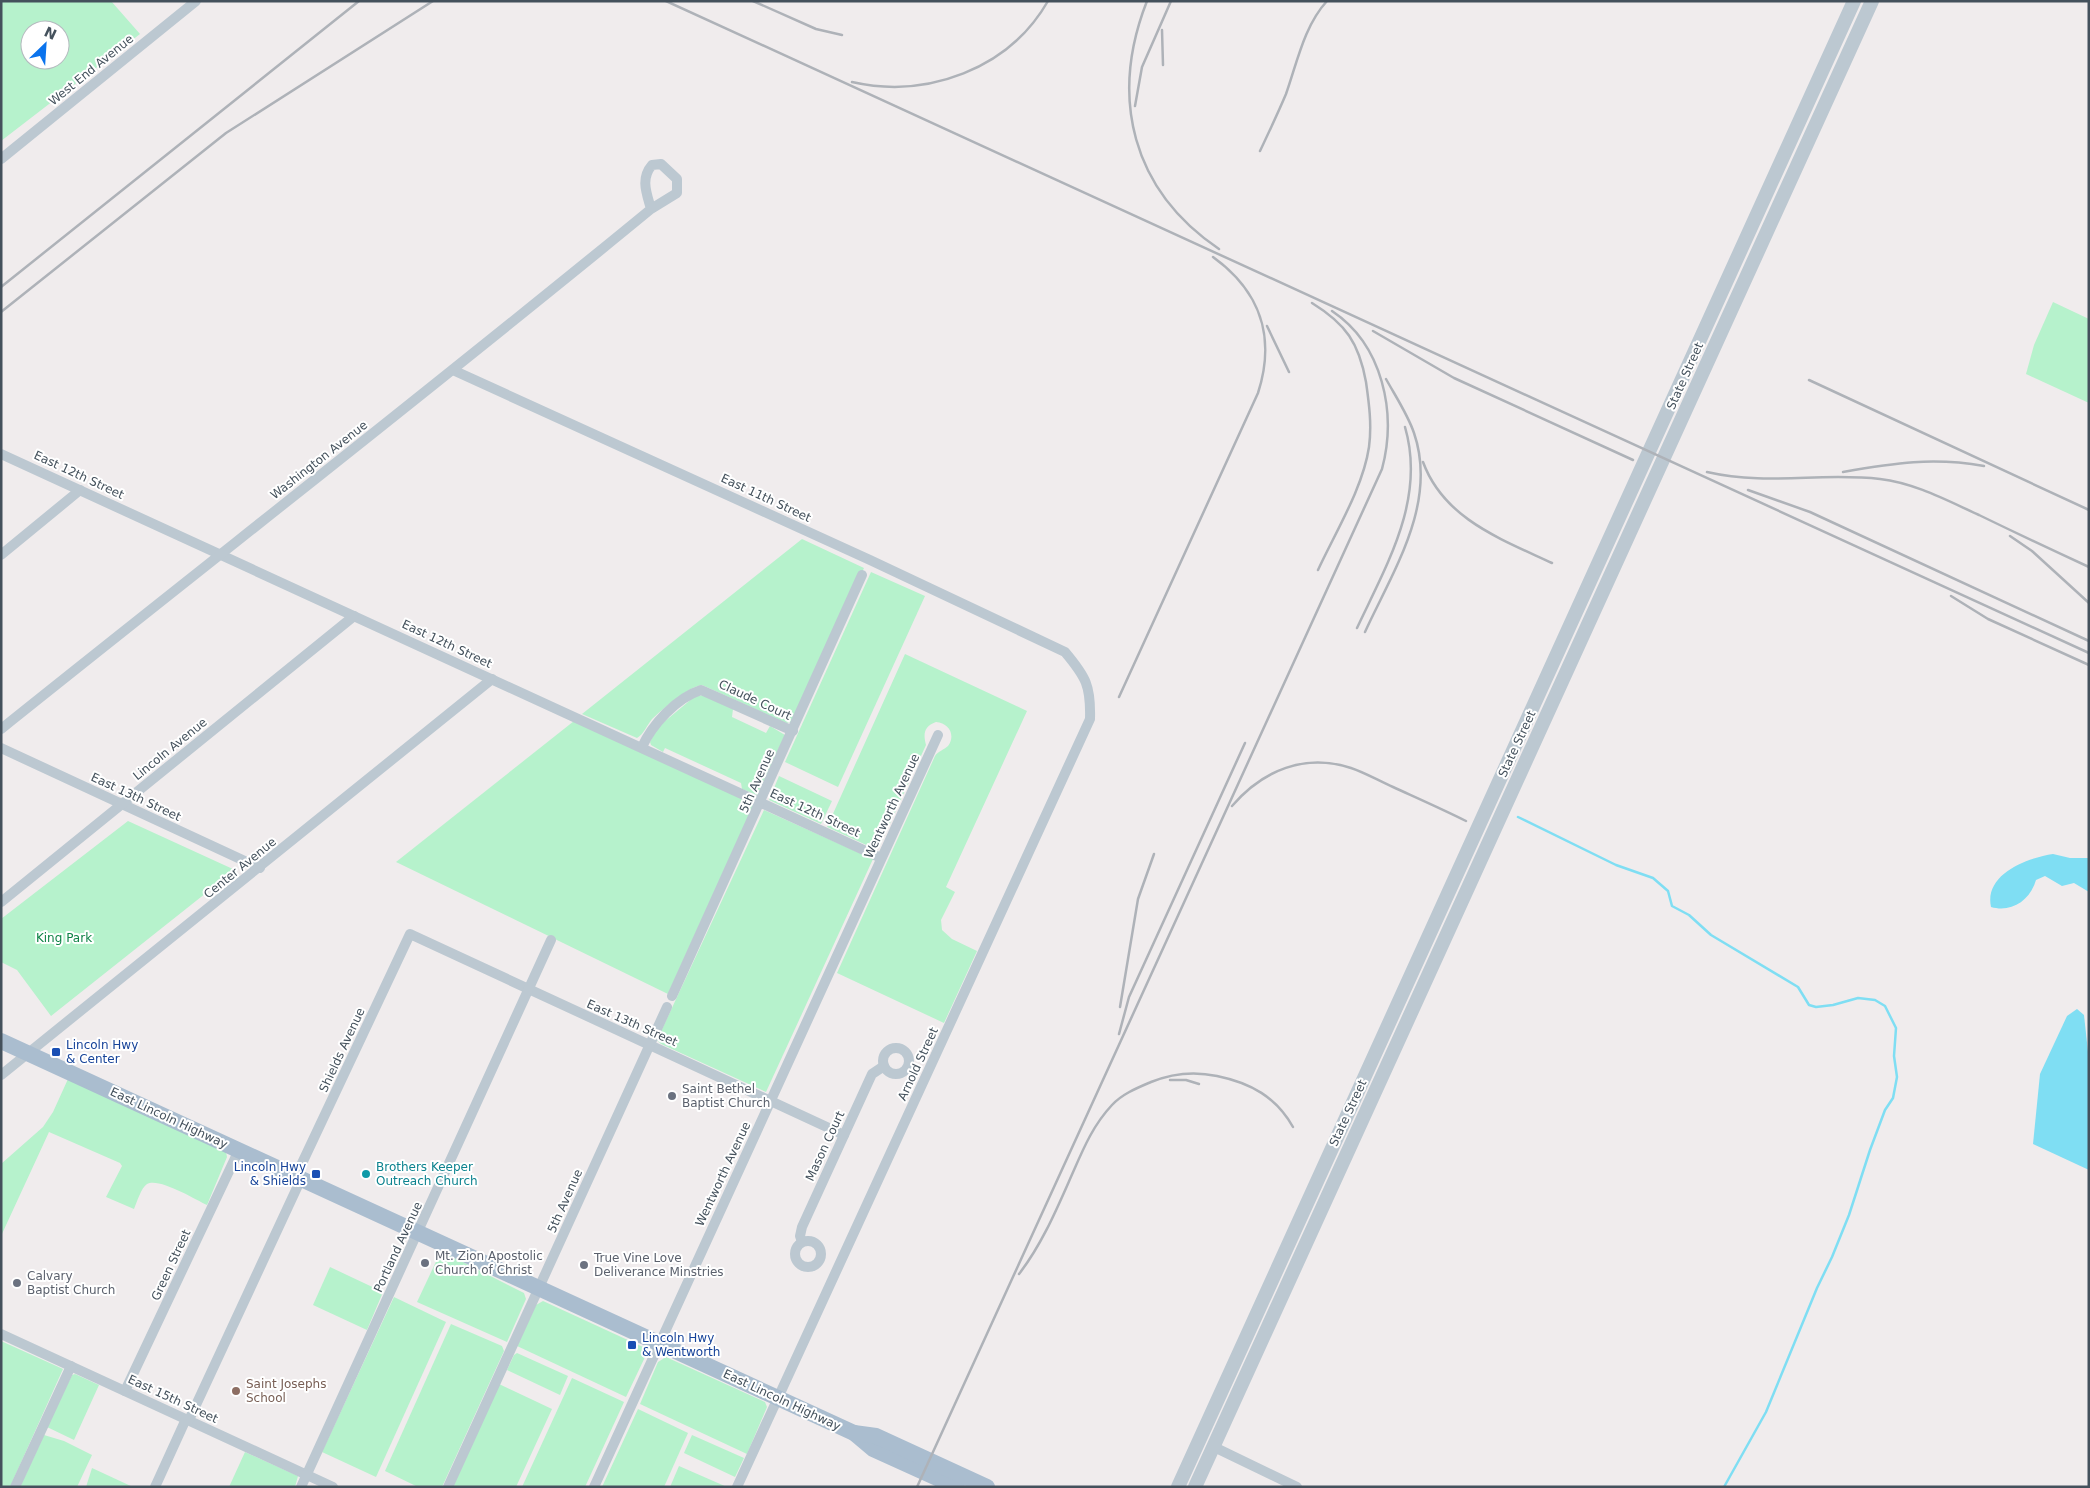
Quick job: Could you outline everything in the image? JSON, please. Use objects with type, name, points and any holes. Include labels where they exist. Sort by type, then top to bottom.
[{"type":"main road","name":"East Lincoln Highway","points":[[1,1041],[854,1433],[873,1449],[957,1487]]},
{"type":"main road","name":"East Lincoln Highway","points":[[854,1433],[876,1436],[987,1487]]},
{"type":"street","name":"West End Avenue","points":[[1,159],[196,1]]},
{"type":"street","name":"State Street","points":[[1180,1482],[1854,1]]},
{"type":"street","name":"State Street","points":[[1197,1486],[1872,1]]},
{"type":"street","name":"Washington Avenue","points":[[1,729],[220,554],[455,371],[651,209]]},
{"type":"street","name":"East 11th Street","points":[[455,371],[870,560],[1065,652]]},
{"type":"street","name":"East 12th Street","points":[[1,454],[882,858]]},
{"type":"street","points":[[1,555],[80,490]]},
{"type":"street","name":"5th Avenue","points":[[672,996],[862,575]]},
{"type":"street","name":"Lincoln Avenue","points":[[1,902],[354,616]]},
{"type":"street","name":"Arnold Street","points":[[737,1487],[1090,719],[1090,695],[1082,672],[1065,652]]},
{"type":"street","name":"Center Avenue","points":[[1,1076],[492,679]]},
{"type":"street","name":"Claude Court","points":[[642,747],[654,724],[690,695],[700,690],[793,731]]},
{"type":"street","name":"Wentworth Avenue","points":[[594,1487],[938,735]]},
{"type":"street","name":"East 13th Street","points":[[1,748],[260,868]]},
{"type":"street","name":"East 13th Street","points":[[410,934],[844,1135]]},
{"type":"street","name":"Shields Avenue","points":[[155,1487],[188,1420],[410,934]]},
{"type":"street","name":"Portland Avenue","points":[[301,1487],[419,1233],[551,940]]},
{"type":"street","name":"5th Avenue","points":[[448,1487],[667,1007]]},
{"type":"street","name":"Mason Court","points":[[802,1242],[800,1236],[802,1227],[872,1074],[884,1066]]},
{"type":"street","name":"Green Street","points":[[125,1391],[239,1150]]},
{"type":"street","name":"East 15th Street","points":[[1,1334],[333,1487]]},
{"type":"street","points":[[15,1487],[71,1366]]},
{"type":"street","points":[[1214,1447],[1297,1487]]},
{"type":"street","points":[[1180,1482],[1197,1486]]},
{"type":"green space","points":[[1,1],[111,1],[140,34],[1,141]]},
{"type":"green space","points":[[2053,302],[2089,319],[2089,403],[2026,374],[2034,345]]},
{"type":"green space","points":[[802,539],[864,568],[791,722],[786,723],[702,685],[690,689],[669,705],[652,719],[644,732],[637,738],[582,714]]},
{"type":"green space","points":[[871,572],[925,596],[838,787],[785,762]]},
{"type":"green space","points":[[905,654],[1027,711],[946,887],[955,892],[941,920],[942,930],[952,939],[977,951],[944,1023],[837,973],[935,756],[948,746],[951,738],[948,727],[941,723],[936,722],[932,724],[925,731],[926,745],[879,847],[875,849],[827,827]]},
{"type":"green space","points":[[703,695],[733,709],[732,717],[766,733],[770,726],[785,735],[757,795],[742,789],[741,783],[665,748],[663,752],[651,745],[650,742],[658,727],[694,697]]},
{"type":"green space","points":[[574,721],[754,804],[668,994],[396,862]]},
{"type":"green space","points":[[779,776],[832,801],[821,824],[769,800]]},
{"type":"green space","points":[[764,810],[873,859],[766,1092],[661,1044],[657,1040]]},
{"type":"green space","name":"King Park","points":[[128,821],[235,870],[51,1016],[17,970],[1,962],[1,919]]},
{"type":"green space","points":[[68,1079],[226,1152],[227,1157],[207,1205],[159,1183],[147,1184],[139,1195],[134,1209],[106,1197],[122,1166],[120,1163],[49,1132],[1,1236],[1,1164],[43,1127],[53,1112]]},
{"type":"green space","points":[[441,1251],[524,1293],[526,1299],[507,1342],[417,1302]]},
{"type":"green space","points":[[330,1267],[383,1292],[367,1330],[313,1305]]},
{"type":"green space","points":[[394,1297],[446,1322],[376,1477],[322,1452]]},
{"type":"green space","points":[[543,1301],[643,1347],[646,1355],[626,1397],[517,1346],[536,1305]]},
{"type":"green space","points":[[451,1324],[502,1346],[504,1351],[442,1487],[418,1487],[385,1471]]},
{"type":"green space","points":[[1,1341],[63,1369],[10,1487],[1,1487]]},
{"type":"green space","points":[[517,1353],[568,1376],[560,1395],[507,1370],[514,1355]]},
{"type":"green space","points":[[666,1357],[765,1402],[767,1407],[747,1454],[640,1404],[658,1362]]},
{"type":"green space","points":[[75,1374],[99,1385],[74,1440],[47,1427],[72,1375]]},
{"type":"green space","points":[[572,1378],[624,1402],[585,1487],[522,1487]]},
{"type":"green space","points":[[499,1384],[552,1409],[516,1487],[452,1487]]},
{"type":"green space","points":[[638,1409],[688,1433],[664,1487],[602,1487]]},
{"type":"green space","points":[[44,1435],[64,1441],[92,1455],[77,1487],[20,1487]]},
{"type":"green space","points":[[692,1435],[744,1458],[735,1477],[684,1453]]},
{"type":"green space","points":[[245,1452],[298,1476],[295,1487],[229,1487]]},
{"type":"green space","points":[[679,1466],[727,1487],[670,1487]]},
{"type":"green space","points":[[92,1468],[133,1487],[86,1487]]},
{"type":"water","points":[[2053,854],[2070,858],[2089,858],[2089,892],[2074,883],[2062,886],[2045,876],[2036,880],[2029,894],[2019,903],[2006,908],[1991,907],[1991,895],[1994,885],[2001,877],[2031,859]]},
{"type":"water","points":[[2077,1009],[2084,1015],[2089,1061],[2089,1170],[2033,1144],[2040,1074],[2067,1016]]},
{"type":"waterway","points":[[1518,817],[1616,865],[1653,878],[1668,891],[1672,906],[1689,915],[1711,935],[1798,987],[1809,1005],[1816,1007],[1833,1005],[1858,998],[1875,1000],[1885,1006],[1896,1028],[1894,1056],[1897,1077],[1893,1098],[1885,1110],[1849,1215],[1766,1412],[1724,1487]]},
{"type":"railway","points":[[1,287],[359,1]]},
{"type":"railway","points":[[1,312],[226,133],[433,1]]},
{"type":"railway","points":[[666,1],[2089,653]]},
{"type":"railway","points":[[753,1],[816,29],[842,35]]},
{"type":"railway","points":[[852,82],[880,86],[909,86],[937,82],[964,73],[989,61],[1011,45],[1031,25],[1048,1]]},
{"type":"railway","points":[[1147,1],[1136,37],[1130,72],[1130,107],[1136,139],[1148,170],[1166,199],[1189,225],[1219,249]]},
{"type":"railway","points":[[1135,106],[1142,67],[1171,1]]},
{"type":"railway","points":[[1260,151],[1286,94],[1307,33],[1312,22],[1327,1]]},
{"type":"railway","points":[[1162,30],[1163,65]]},
{"type":"railway","points":[[1119,697],[1258,393],[1263,372],[1264,334],[1253,300],[1229,270],[1213,257]]},
{"type":"railway","points":[[1312,303],[1334,319],[1355,345],[1366,382],[1370,422],[1369,447],[1361,478],[1348,510],[1318,570]]},
{"type":"railway","points":[[917,1487],[1382,469],[1388,425],[1382,382],[1374,361],[1363,342],[1349,325],[1332,311]]},
{"type":"railway","points":[[1267,326],[1289,372]]},
{"type":"railway","points":[[1373,331],[1454,378],[1633,460]]},
{"type":"railway","points":[[1365,632],[1409,536],[1416,511],[1420,485],[1420,459],[1414,433],[1386,379]]},
{"type":"railway","points":[[1809,380],[2089,510]]},
{"type":"railway","points":[[1357,628],[1391,555],[1407,505],[1411,480],[1410,454],[1405,427]]},
{"type":"railway","points":[[1423,462],[1432,482],[1460,513],[1494,536],[1552,563]]},
{"type":"railway","points":[[1843,472],[1914,462],[1948,462],[1984,466]]},
{"type":"railway","points":[[1707,472],[1729,476],[1773,479],[1858,477],[1906,484],[1919,488],[2089,567]]},
{"type":"railway","points":[[1748,490],[1810,512],[2089,641]]},
{"type":"railway","points":[[2010,536],[2032,551],[2089,603]]},
{"type":"railway","points":[[1951,596],[1988,619],[2089,665]]},
{"type":"railway","points":[[1119,1034],[1129,997],[1245,743]]},
{"type":"railway","points":[[1232,806],[1244,793],[1271,774],[1301,764],[1334,764],[1357,770],[1466,821]]},
{"type":"railway","points":[[1120,1007],[1138,899],[1154,854]]},
{"type":"railway","points":[[1019,1274],[1043,1237],[1090,1136],[1112,1105],[1130,1092],[1159,1079],[1175,1075],[1192,1073],[1217,1076],[1252,1087],[1261,1093],[1279,1107],[1293,1127]]},
{"type":"railway","points":[[1170,1080],[1186,1080],[1199,1084]]},
{"type":"place","name":"Lincoln Hwy & Center","points":[[56,1052]]},
{"type":"place","name":"Saint Bethel Baptist Church","points":[[672,1096]]},
{"type":"place","name":"Lincoln Hwy & Shields","points":[[316,1174]]},
{"type":"place","name":"Brothers Keeper Outreach Church","points":[[366,1174]]},
{"type":"place","name":"Mt. Zion Apostolic Church of Christ","points":[[425,1263]]},
{"type":"place","name":"True Vine Love Deliverance Minstries","points":[[584,1265]]},
{"type":"place","name":"Calvary Baptist Church","points":[[17,1283]]},
{"type":"place","name":"Lincoln Hwy & Wentworth","points":[[632,1345]]},
{"type":"place","name":"Saint Josephs School","points":[[236,1391]]}]
